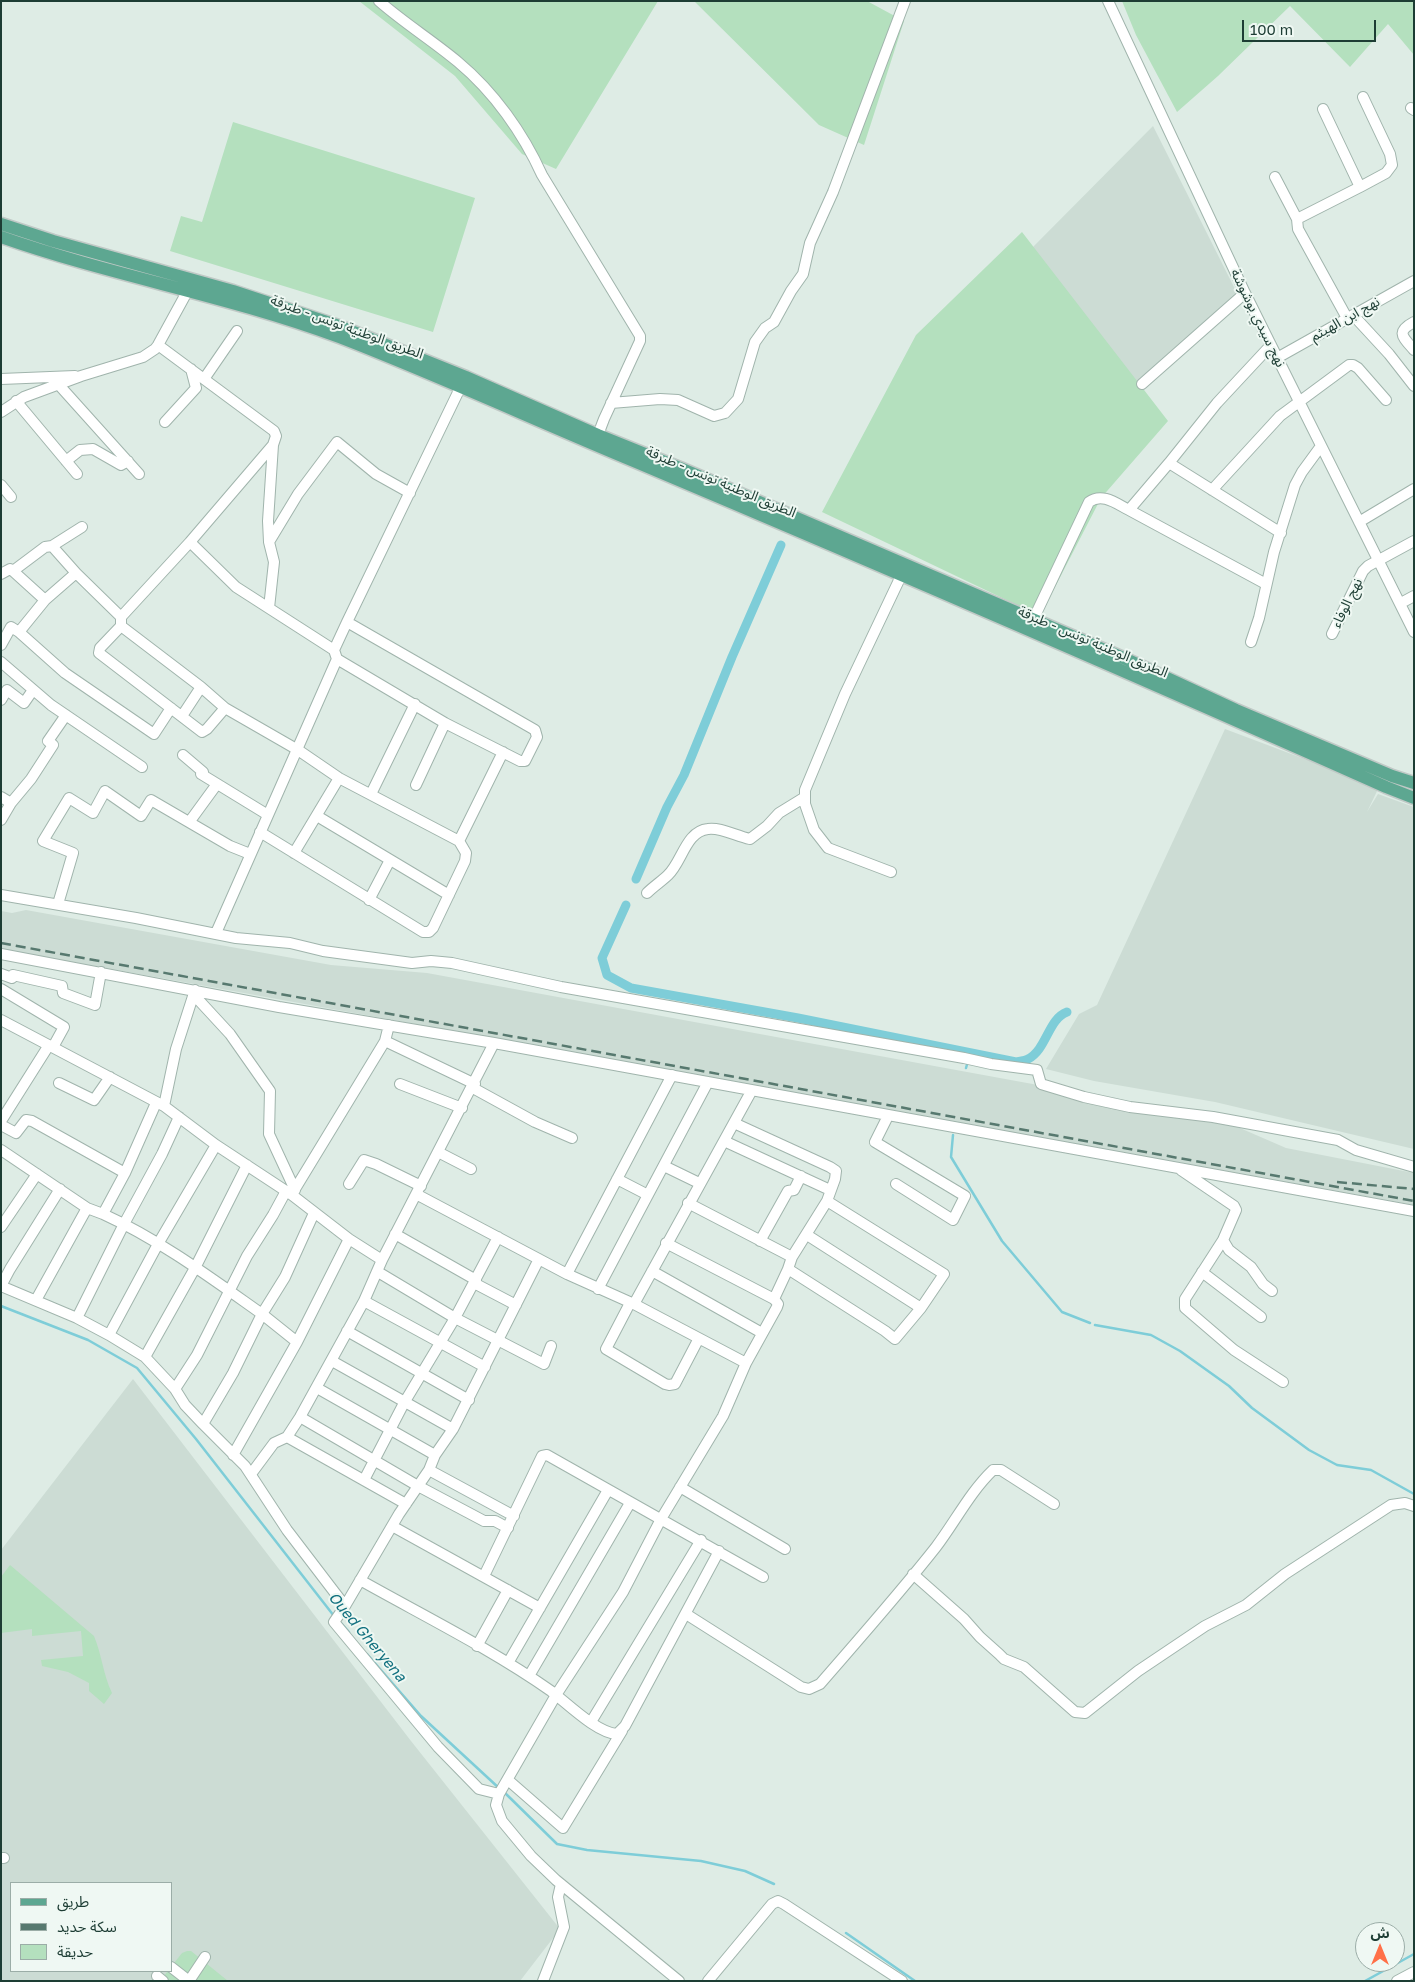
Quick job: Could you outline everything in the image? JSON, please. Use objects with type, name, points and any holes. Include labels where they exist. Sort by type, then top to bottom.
[{"type":"main road","name":"الطريق الوطنية تونس - طبرقة","points":[[1,224],[115,260],[291,309],[339,326],[901,576],[1062,639],[1128,660],[1236,710],[1414,783]]},
{"type":"main road","name":"الطريق الوطنية تونس - طبرقة","points":[[1,237],[32,248],[254,309],[464,382]]},
{"type":"main road","name":"الطريق الوطنية تونس - طبرقة","points":[[596,440],[680,468],[1032,620],[1062,639],[1123,670],[1414,798]]},
{"type":"street","points":[[379,1],[460,63],[493,97],[531,150],[542,175],[640,336],[640,341],[596,440]]},
{"type":"street","points":[[611,403],[660,399],[678,400],[714,416],[725,413],[738,398],[756,342],[765,328],[774,322],[803,274],[810,243],[833,192],[905,1]]},
{"type":"street","name":"نهج سيدي بوشوشة","points":[[1108,1],[1277,358],[1414,632]]},
{"type":"street","points":[[1297,219],[1386,173],[1392,165],[1390,154],[1364,97]]},
{"type":"street","points":[[1323,109],[1360,187]]},
{"type":"street","points":[[1275,177],[1297,219],[1300,232],[1350,317],[1389,354],[1414,386]]},
{"type":"street","name":"نهج ابن الهيثم","points":[[1277,358],[1414,281]]},
{"type":"street","points":[[1,412],[24,397],[81,376],[142,357],[158,345],[187,292]]},
{"type":"street","points":[[1142,384],[1245,292]]},
{"type":"street","points":[[1414,322],[1404,327],[1402,334],[1414,350]]},
{"type":"street","points":[[204,379],[237,331]]},
{"type":"street","points":[[158,345],[274,431],[276,436],[273,445],[268,521],[269,542],[274,562],[269,608]]},
{"type":"street","points":[[1129,510],[1217,403],[1271,345]]},
{"type":"street","points":[[1212,490],[1268,428],[1289,408],[1349,366],[1353,365],[1358,368],[1386,400]]},
{"type":"street","points":[[165,422],[196,388],[191,369]]},
{"type":"street","points":[[1,379],[81,376]]},
{"type":"street","points":[[216,933],[298,750],[347,622],[464,382]]},
{"type":"street","points":[[59,385],[139,474]]},
{"type":"street","points":[[16,401],[77,474]]},
{"type":"street","points":[[269,542],[298,494],[337,442],[376,474],[410,493]]},
{"type":"street","points":[[226,708],[202,732],[100,653],[100,648],[121,621],[273,445]]},
{"type":"street","points":[[1251,642],[1295,485],[1321,446]]},
{"type":"street","points":[[66,461],[80,450],[93,449],[121,464],[128,461]]},
{"type":"street","points":[[1169,463],[1281,533]]},
{"type":"street","points":[[1,485],[11,497]]},
{"type":"street","points":[[1359,522],[1414,489]]},
{"type":"street","points":[[1032,620],[1089,502],[1093,499],[1102,498],[1129,510],[1266,584]]},
{"type":"street","points":[[13,571],[45,546],[52,546],[82,527]]},
{"type":"street","name":"نهج الوفاء","points":[[1332,634],[1363,571],[1368,566],[1414,541]]},
{"type":"street","points":[[190,542],[236,587],[336,654],[445,723],[523,762],[537,737],[536,732],[347,622]]},
{"type":"street","points":[[52,546],[121,621],[226,708],[298,750],[338,778],[459,841],[466,853],[465,861],[434,928],[429,932],[423,932],[260,832]]},
{"type":"street","points":[[1,574],[10,569],[45,600]]},
{"type":"street","points":[[19,632],[45,600],[76,573]]},
{"type":"street","points":[[891,872],[828,848],[814,830],[804,790],[845,694],[901,576]]},
{"type":"street","points":[[1401,603],[1414,596]]},
{"type":"street","points":[[1,645],[11,627],[65,673],[154,734],[171,708]]},
{"type":"street","points":[[1,662],[66,715],[142,767]]},
{"type":"street","points":[[182,716],[201,687]]},
{"type":"street","points":[[1,700],[7,690],[24,703],[33,690]]},
{"type":"street","points":[[371,794],[415,704]]},
{"type":"street","points":[[1,820],[53,745],[48,741],[66,715]]},
{"type":"street","points":[[416,784],[445,723]]},
{"type":"street","points":[[459,841],[503,752]]},
{"type":"street","points":[[183,755],[203,772],[201,774],[268,815]]},
{"type":"street","points":[[294,853],[338,778]]},
{"type":"street","points":[[190,821],[217,784]]},
{"type":"street","points":[[58,904],[73,853],[43,841],[69,798],[93,813],[105,791],[141,816],[151,800],[230,846],[250,854]]},
{"type":"street","points":[[1,797],[11,803]]},
{"type":"street","points":[[647,893],[669,874],[696,834],[707,829],[722,830],[750,839],[767,826],[779,813],[805,797]]},
{"type":"street","points":[[317,816],[449,895]]},
{"type":"street","points":[[368,900],[390,860]]},
{"type":"street","points":[[1,895],[236,938],[290,943],[323,951],[412,964],[431,961],[452,963],[561,988],[969,1058],[991,1064],[1037,1070],[1041,1084],[1084,1097],[1130,1107],[1213,1116],[1338,1140],[1356,1150],[1414,1167]]},
{"type":"street","points":[[1,954],[101,972],[194,992],[494,1043],[1414,1211]]},
{"type":"street","points":[[1,974],[12,978],[13,975],[62,986],[63,993],[95,1005],[101,972]]},
{"type":"street","points":[[103,1214],[160,1104],[194,992]]},
{"type":"street","points":[[194,992],[230,1034],[270,1091],[269,1134],[291,1192]]},
{"type":"street","points":[[1,1121],[64,1026],[3,993]]},
{"type":"street","points":[[1,1020],[160,1104],[179,1116],[216,1145],[291,1192],[314,1213],[382,1260]]},
{"type":"street","points":[[175,1389],[197,1355],[247,1256],[273,1215],[291,1192],[385,1041],[389,1025]]},
{"type":"street","points":[[385,1041],[474,1086],[536,1122],[572,1138]]},
{"type":"street","points":[[251,1474],[274,1443],[286,1437],[300,1418],[317,1388],[364,1301],[395,1234],[474,1086],[494,1043]]},
{"type":"street","points":[[567,1274],[672,1075]]},
{"type":"street","points":[[59,1083],[94,1100],[110,1077]]},
{"type":"street","points":[[598,1289],[708,1082]]},
{"type":"street","points":[[400,1084],[462,1108]]},
{"type":"street","points":[[698,1340],[675,1384],[665,1384],[606,1349],[652,1271],[752,1090]]},
{"type":"street","points":[[77,1318],[124,1224],[162,1154],[179,1116]]},
{"type":"street","points":[[888,1116],[876,1142],[965,1196],[953,1220],[896,1184]]},
{"type":"street","points":[[1,1125],[14,1133],[26,1120],[32,1120],[125,1173]]},
{"type":"street","points":[[734,1123],[834,1169],[836,1172],[827,1201],[792,1257],[774,1299]]},
{"type":"street","points":[[724,1141],[830,1190]]},
{"type":"street","points":[[109,1334],[158,1244],[216,1145]]},
{"type":"street","points":[[1,1150],[88,1208],[124,1224],[158,1244],[262,1314],[297,1342]]},
{"type":"street","points":[[438,1152],[471,1169]]},
{"type":"street","points":[[349,1184],[364,1160],[376,1164],[498,1237],[567,1274],[632,1303],[698,1340],[746,1363]]},
{"type":"street","points":[[145,1357],[195,1268],[247,1165]]},
{"type":"street","points":[[664,1166],[699,1183]]},
{"type":"street","points":[[1176,1167],[1234,1206],[1236,1210],[1223,1240],[1185,1299],[1185,1308],[1234,1350],[1283,1382]]},
{"type":"street","points":[[1,1227],[37,1174]]},
{"type":"street","points":[[760,1241],[781,1201],[788,1190],[794,1190],[801,1176]]},
{"type":"street","points":[[617,1179],[648,1195]]},
{"type":"street","points":[[60,1189],[10,1268],[1,1286],[77,1318],[109,1334],[145,1357],[175,1389],[202,1424],[251,1474],[296,1543],[345,1606]]},
{"type":"street","points":[[788,1269],[895,1339],[921,1308],[944,1274],[827,1201]]},
{"type":"street","points":[[688,1203],[792,1257]]},
{"type":"street","points":[[36,1300],[88,1208]]},
{"type":"street","points":[[202,1424],[233,1373],[262,1314],[285,1277],[314,1213]]},
{"type":"street","points":[[395,1234],[516,1305]]},
{"type":"street","points":[[807,1235],[921,1308]]},
{"type":"street","points":[[364,1480],[404,1403],[455,1318],[498,1237]]},
{"type":"street","points":[[233,1455],[297,1342],[349,1239]]},
{"type":"street","points":[[1223,1240],[1229,1250],[1251,1267],[1263,1284],[1272,1291]]},
{"type":"street","points":[[666,1243],[774,1299],[778,1304],[746,1363],[723,1416],[660,1519],[623,1592],[556,1695],[503,1787],[496,1805],[502,1821],[531,1856],[561,1884],[679,1981]]},
{"type":"street","points":[[539,1259],[454,1429],[435,1455],[429,1470],[392,1526],[336,1619],[438,1747],[479,1789],[503,1787],[563,1828],[622,1731],[720,1551]]},
{"type":"street","points":[[652,1271],[762,1333]]},
{"type":"street","points":[[378,1272],[455,1318],[544,1364],[551,1346]]},
{"type":"street","points":[[1202,1272],[1261,1317]]},
{"type":"street","points":[[364,1301],[485,1367]]},
{"type":"street","points":[[347,1331],[469,1400]]},
{"type":"street","points":[[332,1361],[404,1403],[454,1429]]},
{"type":"street","points":[[317,1388],[435,1455]]},
{"type":"street","points":[[300,1418],[418,1486],[484,1521],[495,1522],[508,1528]]},
{"type":"street","points":[[286,1437],[406,1504]]},
{"type":"street","points":[[484,1576],[544,1455],[720,1551],[763,1577]]},
{"type":"street","points":[[429,1470],[514,1516]]},
{"type":"street","points":[[686,1614],[801,1687],[809,1689],[816,1687],[913,1574],[952,1526],[976,1489],[993,1470],[1001,1470],[1054,1504]]},
{"type":"street","points":[[680,1487],[785,1549]]},
{"type":"street","points":[[508,1663],[608,1490]]},
{"type":"street","points":[[913,1574],[964,1619],[1004,1659],[1024,1667],[1075,1712],[1085,1713],[1138,1671],[1205,1626],[1246,1605],[1285,1574],[1391,1505],[1405,1502],[1414,1506]]},
{"type":"street","points":[[529,1676],[630,1503]]},
{"type":"street","points":[[392,1526],[540,1608]]},
{"type":"street","points":[[591,1722],[700,1540]]},
{"type":"street","points":[[360,1580],[508,1663],[556,1695],[591,1722],[613,1734],[618,1734],[622,1731]]},
{"type":"street","points":[[477,1646],[508,1590]]},
{"type":"street","points":[[543,1981],[564,1927],[558,1898],[561,1884]]},
{"type":"street","points":[[708,1981],[772,1904],[778,1902],[784,1904],[902,1981]]},
{"type":"street","points":[[172,1968],[189,1981],[205,1957]]},
{"type":"street","points":[[1396,1981],[1414,1972]]},
{"type":"shaded area","points":[[1153,126],[1239,297],[1138,384],[1032,248]]},
{"type":"shaded area","points":[[1225,729],[1379,787],[1367,812],[1378,794],[1414,807],[1414,1149],[1215,1102],[1094,1081],[1046,1069],[1079,1014],[1097,1005]]},
{"type":"shaded area","points":[[26,910],[331,965],[427,973],[1038,1085],[1226,1122],[1286,1148],[1414,1173],[1414,1205],[1,949],[1,911],[12,913]]},
{"type":"shaded area","points":[[133,1379],[411,1741],[560,1929],[520,1981],[1,1981],[1,1550]]},
{"type":"green space","points":[[359,1],[658,1],[556,169],[522,154],[455,76]]},
{"type":"green space","points":[[694,1],[867,1],[904,21],[864,145],[819,125]]},
{"type":"green space","points":[[1122,1],[1414,1],[1414,55],[1388,24],[1350,67],[1290,6],[1218,76],[1177,112],[1136,35]]},
{"type":"green space","points":[[233,122],[475,198],[433,332],[170,251],[181,216],[202,222]]},
{"type":"green space","points":[[1022,232],[1168,421],[1101,498],[1040,616],[822,512],[916,335]]},
{"type":"green space","points":[[10,1565],[94,1636],[112,1693],[104,1704],[89,1691],[89,1683],[68,1672],[42,1666],[41,1660],[83,1656],[81,1631],[32,1636],[32,1629],[1,1633],[1,1577]]},
{"type":"green space","points":[[191,1951],[228,1981],[160,1981],[167,1972],[172,1972],[172,1966],[182,1953]]},
{"type":"waterway","points":[[636,879],[667,807],[684,775],[732,657],[781,545]]},
{"type":"waterway","points":[[626,905],[602,958],[607,975],[631,988],[798,1018],[1016,1062],[1027,1060],[1034,1054],[1051,1027],[1067,1012]]},
{"type":"waterway","points":[[966,1068],[968,1061]]},
{"type":"waterway","points":[[953,1135],[951,1157],[1002,1241],[1062,1312],[1090,1323]]},
{"type":"waterway","name":"Oued Gheryena","points":[[1,1306],[88,1340],[137,1368],[196,1439],[334,1616]]},
{"type":"waterway","points":[[1095,1325],[1151,1335],[1180,1351],[1229,1386],[1252,1408],[1309,1450],[1337,1465],[1371,1470],[1414,1494]]},
{"type":"waterway","name":"Oued Gheryena","points":[[341,1623],[349,1632]]},
{"type":"waterway","name":"Oued Gheryena","points":[[367,1654],[421,1716],[500,1789]]},
{"type":"waterway","name":"Oued Gheryena","points":[[504,1792],[557,1844],[587,1850],[701,1861],[745,1871],[774,1884]]},
{"type":"waterway","name":"Oued Gheryena","points":[[846,1933],[915,1981]]},
{"type":"waterway","name":"Oued Gheryena","points":[[1365,1981],[1414,1954]]},
{"type":"railway","points":[[1,943],[1414,1201]]},
{"type":"railway","points":[[1337,1182],[1414,1189]]}]
